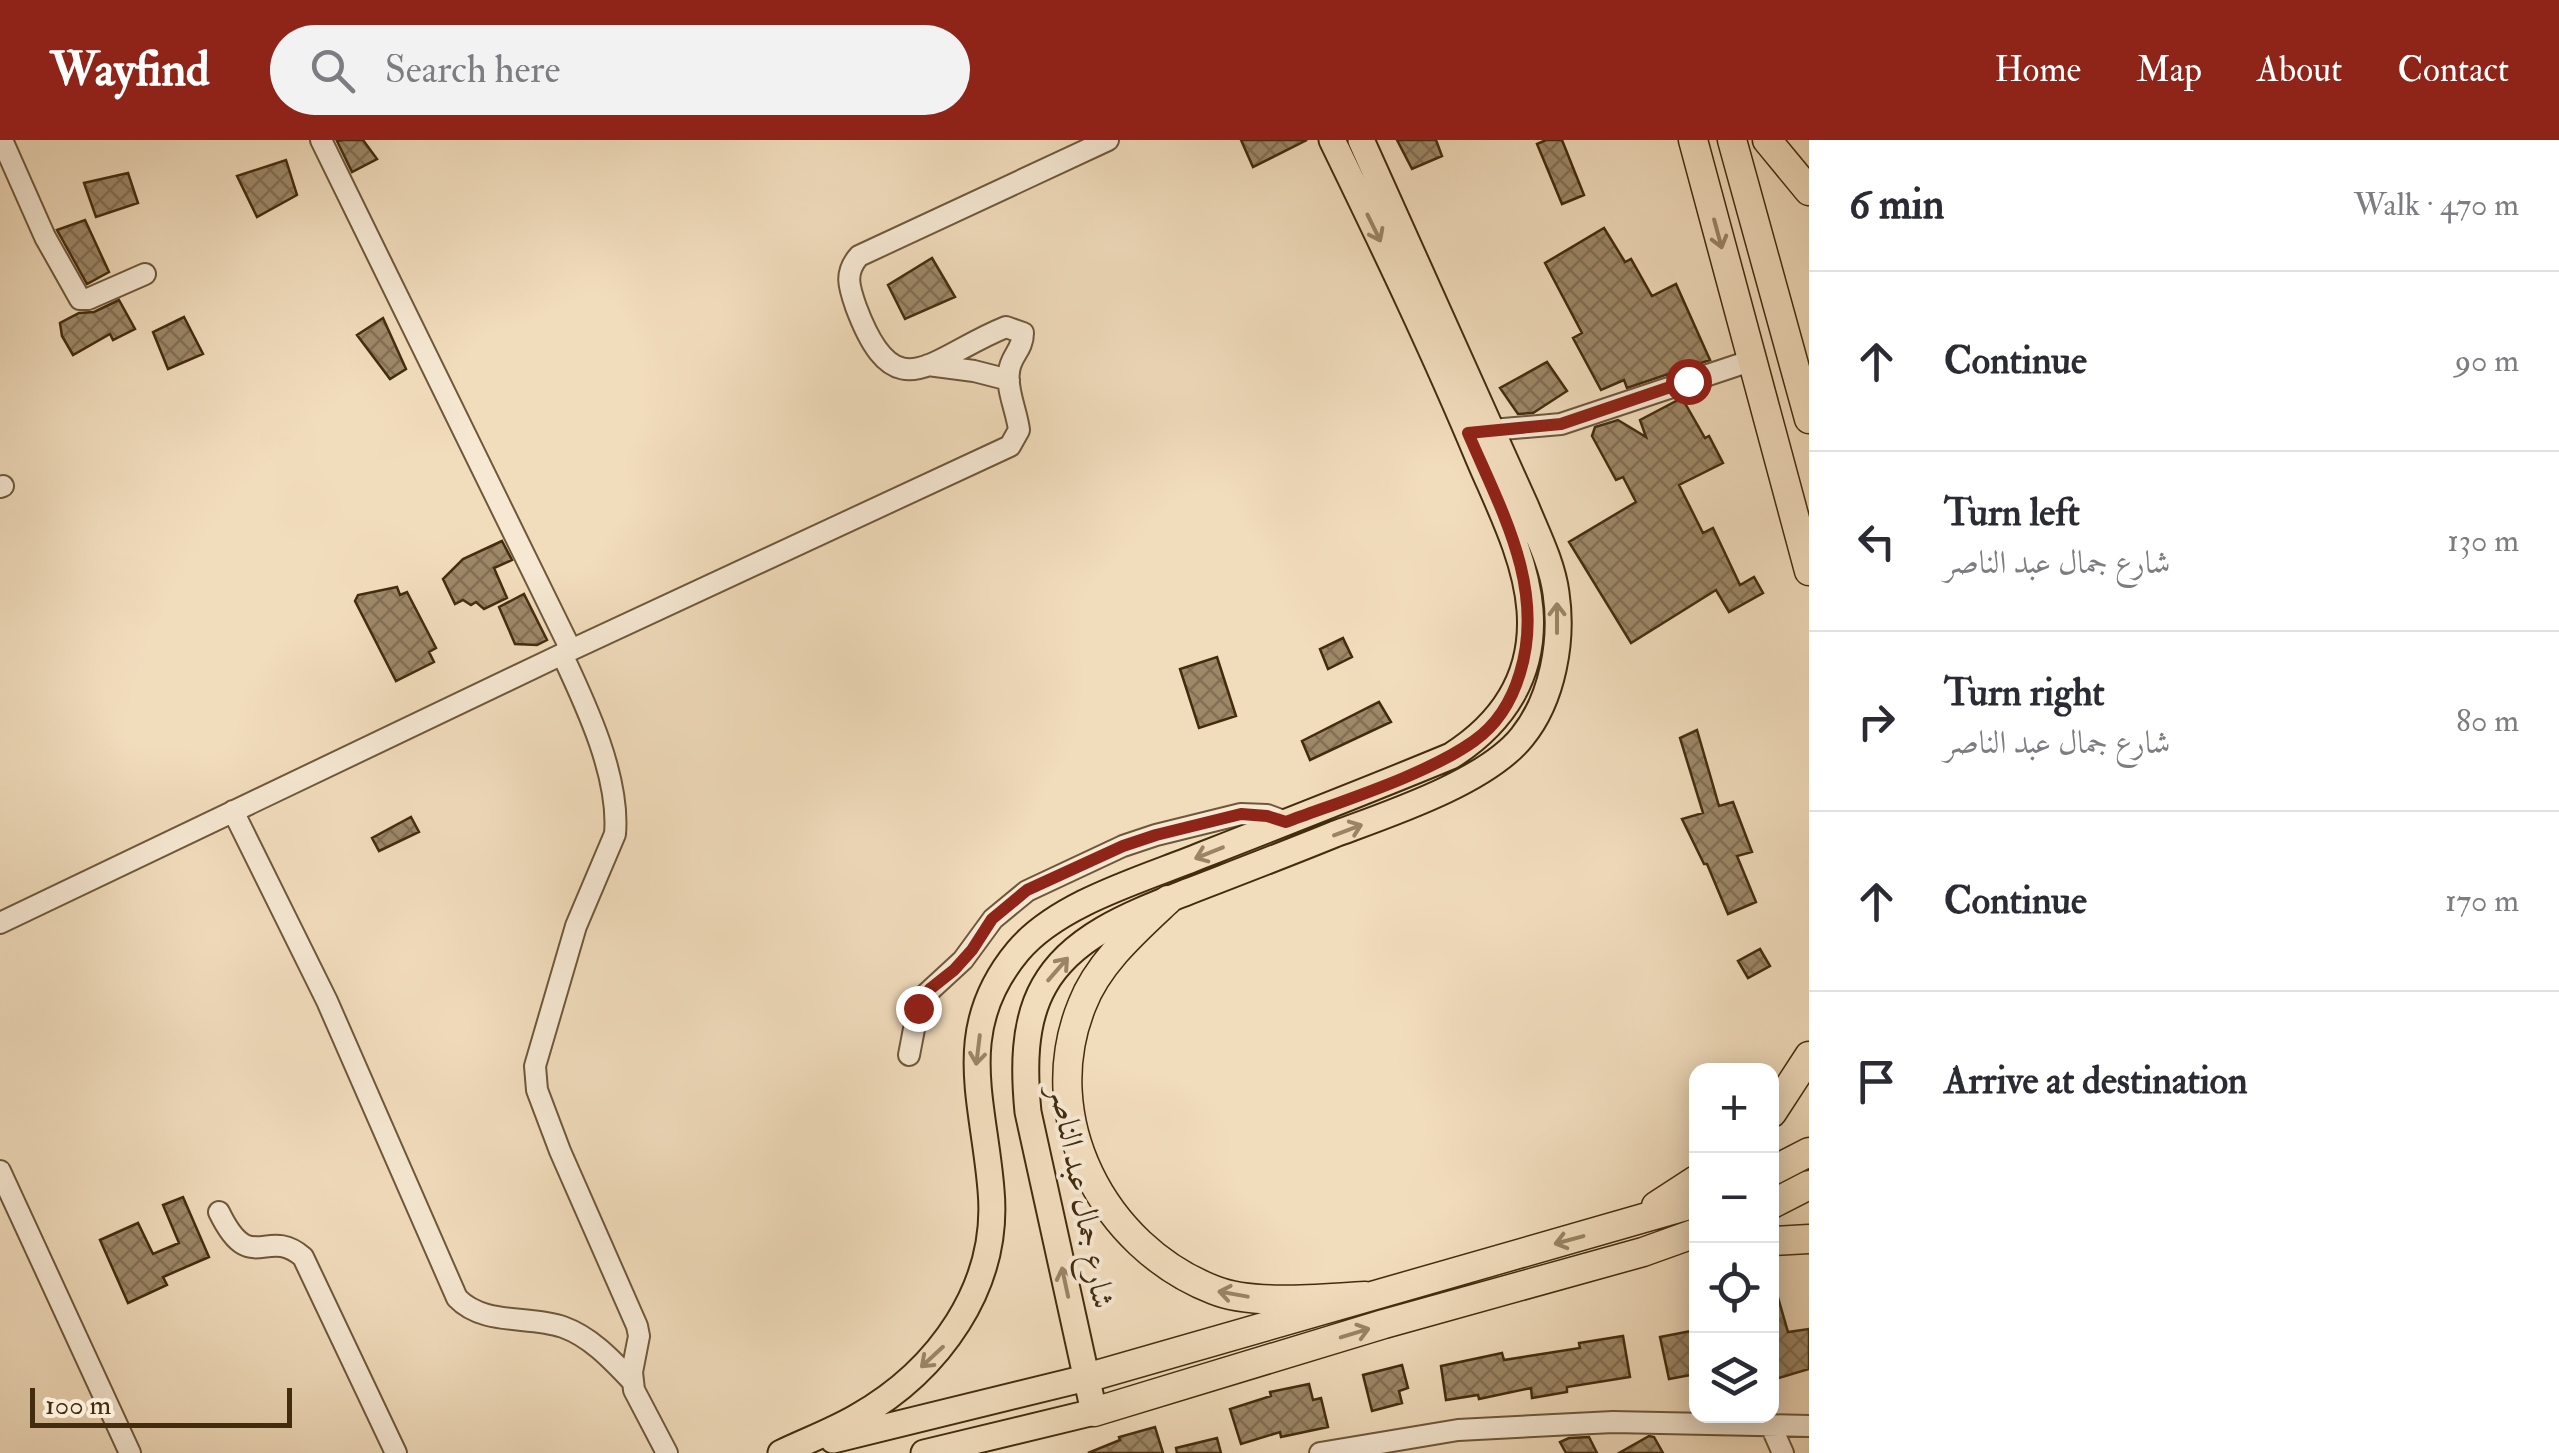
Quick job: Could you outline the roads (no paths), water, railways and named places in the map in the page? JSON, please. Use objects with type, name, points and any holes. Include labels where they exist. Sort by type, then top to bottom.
[{"type":"highway","points":[[1693,140],[1809,571]]},
{"type":"highway","points":[[1732,140],[1809,418]]},
{"type":"highway","points":[[1768,140],[1809,191]]},
{"type":"highway","points":[[1168,900],[1124,942],[1082,1002],[1073,1031],[1066,1096],[1082,1164],[1100,1196],[1135,1242],[1187,1277],[1216,1291],[1247,1297],[1365,1296]]},
{"type":"highway","points":[[1779,1102],[1809,1056]]},
{"type":"highway","points":[[1779,1167],[1809,1152]]},
{"type":"highway","points":[[1631,1223],[1689,1185]]},
{"type":"highway","points":[[1779,1200],[1809,1185]]},
{"type":"highway","points":[[1086,1378],[1689,1205]]},
{"type":"highway","points":[[1094,1412],[1689,1235]]},
{"type":"highway","points":[[1779,1241],[1809,1239]]},
{"type":"highway","points":[[1642,1252],[1689,1248]]},
{"type":"main road","name":"شارع جمال عبد الناصر","points":[[1094,1412],[1028,1112],[1024,1078],[1033,1015],[1044,986],[1082,944],[1101,932],[1168,900],[1408,806],[1500,758],[1521,738],[1540,708],[1552,669],[1558,622],[1556,589],[1526,507],[1480,432],[1332,140]]},
{"type":"main road","name":"شارع جمال عبد الناصر","points":[[782,1453],[876,1405],[941,1350],[970,1303],[988,1251],[993,1222],[975,1054],[990,996],[1018,951],[1058,918],[1118,889],[1451,756],[1478,739],[1503,714],[1516,688],[1526,653],[1530,612],[1522,568],[1480,432],[1361,140]]},
{"type":"main road","points":[[782,1453],[1086,1378]]},
{"type":"main road","points":[[924,1453],[1094,1412]]},
{"type":"street","points":[[2,140],[46,237],[80,299],[146,274]]},
{"type":"street","points":[[321,140],[566,652],[606,766],[615,834],[576,926],[535,1066],[537,1090],[582,1206],[637,1326],[632,1381]]},
{"type":"street","points":[[0,923],[566,652],[1010,446],[1019,430],[1009,368],[1024,339],[1023,333],[1012,327],[1000,329],[928,365],[910,372],[898,370],[874,349],[848,285],[854,262],[937,218],[1108,140]]},
{"type":"street","points":[[1480,432],[1561,424],[1753,360]]},
{"type":"street","points":[[928,365],[1009,380]]},
{"type":"street","points":[[233,812],[327,1000],[458,1298],[477,1314],[546,1322],[588,1340],[632,1381],[667,1453]]},
{"type":"street","points":[[910,1055],[918,1008],[925,995],[963,960],[992,919],[1027,890],[1156,835],[1241,814],[1286,822]]},
{"type":"street","points":[[0,1170],[130,1453]]},
{"type":"street","points":[[219,1212],[239,1243],[249,1247],[288,1247],[303,1257],[396,1453]]},
{"type":"street","points":[[1320,1453],[1458,1430],[1613,1422],[1809,1426]]},
{"type":"street","points":[[1770,1426],[1783,1453]]}]
